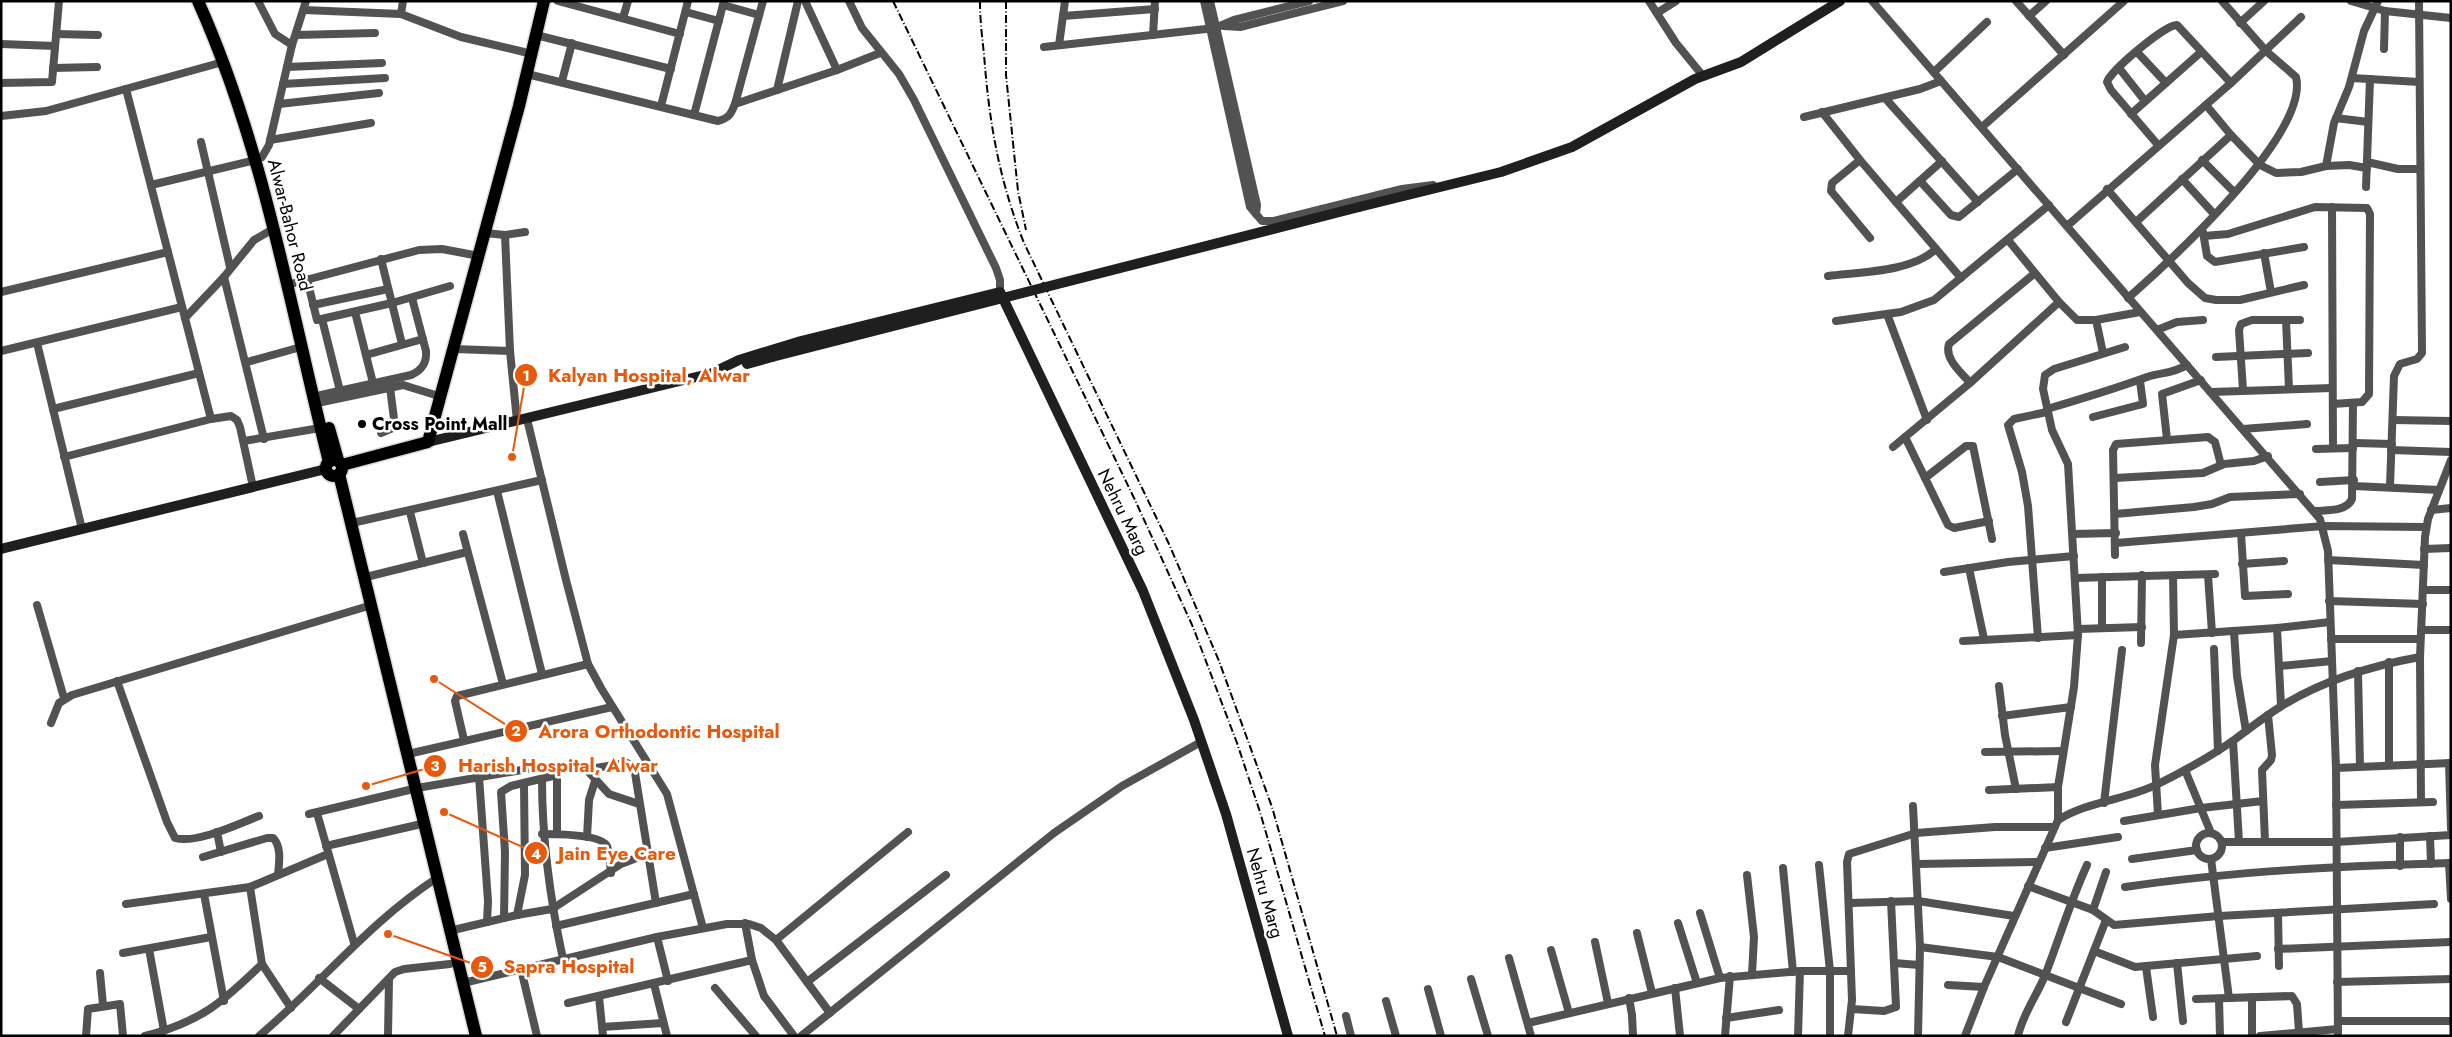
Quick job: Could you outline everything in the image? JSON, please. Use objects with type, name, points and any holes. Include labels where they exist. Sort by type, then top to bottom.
[{"type":"main road","name":"Alwar-Bahor Road","points":[[198,1],[259,158],[273,229],[290,284],[301,347],[320,428],[335,468]]},
{"type":"main road","name":"Alwar-Bahor Road","points":[[205,1],[235,73],[259,158],[321,399],[335,468]]},
{"type":"main road","points":[[438,396],[497,173],[527,74],[536,35],[539,2]]},
{"type":"main road","points":[[335,468],[423,443],[454,349],[475,256],[485,233],[524,52],[539,2]]},
{"type":"main road","points":[[335,468],[366,577],[408,754],[417,825],[450,931],[476,1036]]},
{"type":"main road","points":[[335,468],[365,607],[413,789],[434,880],[450,964],[468,1036]]},
{"type":"street","points":[[1,82],[52,82],[59,1]]},
{"type":"street","points":[[258,1],[275,34],[292,45]]},
{"type":"street","points":[[151,185],[259,158],[270,140],[292,45],[306,1]]},
{"type":"street","points":[[401,14],[403,1]]},
{"type":"street","points":[[558,1],[581,4],[680,34]]},
{"type":"street","points":[[623,18],[628,1]]},
{"type":"street","points":[[660,106],[688,1]]},
{"type":"street","points":[[527,74],[562,81],[718,121],[727,119],[735,104],[763,1]]},
{"type":"street","points":[[777,90],[798,1]]},
{"type":"street","points":[[805,1],[837,70]]},
{"type":"street","points":[[714,372],[739,360],[801,341],[1000,292],[1000,280],[996,268],[905,82],[862,28],[849,1]]},
{"type":"street","points":[[1059,45],[1065,1]]},
{"type":"street","points":[[1204,1],[1212,28],[1250,207],[1262,221],[1274,221],[1402,189],[1468,181]]},
{"type":"street","points":[[1210,1],[1212,28]]},
{"type":"street","points":[[1224,26],[1234,20],[1309,1]]},
{"type":"street","points":[[1044,47],[1224,26],[1240,27],[1343,1]]},
{"type":"street","points":[[1649,1],[1676,43],[1703,76]]},
{"type":"street","points":[[1657,13],[1676,1]]},
{"type":"street","points":[[423,443],[714,372],[1523,166],[1572,147],[1703,76],[1741,62],[1840,1]]},
{"type":"street","points":[[1872,1],[2140,312],[2268,456],[2315,511],[2324,526],[2328,560],[2336,768],[2338,1029]]},
{"type":"street","points":[[2016,1],[2064,55]]},
{"type":"street","points":[[2029,16],[2046,1]]},
{"type":"street","points":[[1982,127],[2124,1]]},
{"type":"street","points":[[2128,298],[2203,233],[2214,214],[2260,165],[2289,114],[2297,90],[2296,77],[2292,72],[2266,51],[2222,1]]},
{"type":"street","points":[[2240,23],[2264,1]]},
{"type":"street","points":[[2350,1],[2385,11],[2451,18]]},
{"type":"street","points":[[2326,166],[2336,118],[2352,78],[2364,31],[2378,1]]},
{"type":"street","points":[[2390,486],[2396,370],[2400,364],[2417,359],[2422,353],[2419,1]]},
{"type":"street","points":[[694,115],[724,3],[759,15]]},
{"type":"street","points":[[1063,16],[1155,5],[1154,35]]},
{"type":"street","points":[[304,10],[401,14],[461,37],[524,52]]},
{"type":"street","points":[[2384,49],[2385,11]]},
{"type":"street","points":[[686,12],[719,22]]},
{"type":"street","points":[[2067,226],[2107,189],[2231,83],[2301,17]]},
{"type":"street","points":[[1934,72],[1987,22]]},
{"type":"street","points":[[2158,145],[2111,90],[2107,82],[2110,75],[2118,68],[2173,25],[2181,28],[2231,83]]},
{"type":"street","points":[[296,35],[375,33]]},
{"type":"street","points":[[56,34],[98,35]]},
{"type":"street","points":[[536,35],[671,69]]},
{"type":"street","points":[[562,81],[572,43]]},
{"type":"street","points":[[1,44],[55,46]]},
{"type":"street","points":[[2137,52],[2166,83]]},
{"type":"street","points":[[2131,114],[2202,52]]},
{"type":"street","points":[[735,104],[837,70],[880,53]]},
{"type":"street","points":[[1,116],[46,111],[223,62]]},
{"type":"street","points":[[287,67],[382,63]]},
{"type":"street","points":[[53,68],[97,67]]},
{"type":"street","points":[[2118,68],[2145,101]]},
{"type":"street","points":[[283,84],[385,78]]},
{"type":"street","points":[[2352,78],[2419,82]]},
{"type":"street","points":[[2366,187],[2370,79]]},
{"type":"street","points":[[1804,117],[1885,98],[1930,86],[1941,81]]},
{"type":"street","points":[[126,89],[211,419]]},
{"type":"street","points":[[279,104],[379,94]]},
{"type":"street","points":[[1885,98],[1978,202]]},
{"type":"street","points":[[2206,105],[2260,165],[2276,173],[2286,174],[2326,166],[2349,165],[2420,169]]},
{"type":"street","points":[[1822,112],[1860,160],[1962,278]]},
{"type":"street","points":[[2336,118],[2368,122]]},
{"type":"street","points":[[270,140],[371,123]]},
{"type":"street","points":[[2136,222],[2231,135]]},
{"type":"street","points":[[201,142],[230,267]]},
{"type":"street","points":[[1860,160],[1832,183],[1831,191],[1870,238]]},
{"type":"street","points":[[2202,160],[2234,192]]},
{"type":"street","points":[[1896,202],[1942,161]]},
{"type":"street","points":[[1920,181],[1954,217],[1962,215],[2018,169]]},
{"type":"street","points":[[2182,179],[2214,214]]},
{"type":"street","points":[[2107,189],[2169,262],[2205,298],[2229,300],[2304,285]]},
{"type":"street","points":[[1836,322],[1912,309],[1934,300],[2049,205]]},
{"type":"street","points":[[2203,233],[2228,234],[2315,207],[2364,207],[2370,214],[2369,394],[2365,400],[2333,404]]},
{"type":"street","points":[[2332,207],[2333,448]]},
{"type":"street","points":[[185,318],[258,236],[273,229]]},
{"type":"street","points":[[485,233],[505,236],[525,232]]},
{"type":"street","points":[[2203,233],[2208,256],[2215,262],[2304,246]]},
{"type":"street","points":[[505,236],[510,351],[517,421]]},
{"type":"street","points":[[2008,240],[2059,302],[2077,320],[2096,320],[2140,312]]},
{"type":"street","points":[[290,284],[381,259],[426,249],[475,256]]},
{"type":"street","points":[[1828,276],[1907,265],[1923,259],[1936,249]]},
{"type":"street","points":[[1,292],[168,252]]},
{"type":"street","points":[[2264,253],[2270,292]]},
{"type":"street","points":[[381,259],[402,344]]},
{"type":"street","points":[[1970,383],[1951,360],[1948,349],[1949,344],[2035,273]]},
{"type":"street","points":[[224,276],[264,438]]},
{"type":"street","points":[[307,279],[317,320],[392,304],[450,286]]},
{"type":"street","points":[[313,305],[388,289]]},
{"type":"street","name":"Nehru Marg","points":[[1000,292],[1143,591],[1201,742],[1228,822],[1288,1036]]},
{"type":"street","points":[[321,399],[340,390],[411,375],[421,369],[426,358],[412,298]]},
{"type":"street","points":[[1893,447],[1970,383],[2059,302]]},
{"type":"street","points":[[1,351],[182,307]]},
{"type":"street","points":[[355,312],[373,383]]},
{"type":"street","points":[[1887,314],[1927,420]]},
{"type":"street","points":[[322,319],[340,390]]},
{"type":"street","points":[[2096,320],[2103,353]]},
{"type":"street","points":[[2157,330],[2178,322],[2203,320]]},
{"type":"street","points":[[2243,390],[2239,330],[2241,324],[2252,320],[2300,320]]},
{"type":"street","points":[[2286,320],[2289,389]]},
{"type":"street","points":[[366,355],[423,339]]},
{"type":"street","points":[[37,343],[82,529]]},
{"type":"street","points":[[246,362],[301,347]]},
{"type":"street","points":[[1965,1036],[2014,916],[2056,824],[2058,787],[2071,708],[2078,632],[2073,534],[2066,457],[2055,437],[2047,410],[2043,389],[2045,375],[2054,369],[2125,347]]},
{"type":"street","points":[[454,349],[510,351]]},
{"type":"street","points":[[2216,357],[2308,353]]},
{"type":"street","points":[[2038,638],[2033,558],[2024,483],[2008,425],[2014,419],[2140,381],[2148,376],[2175,372],[2187,365]]},
{"type":"street","points":[[53,409],[199,373]]},
{"type":"street","points":[[2167,439],[2162,394],[2201,380]]},
{"type":"street","points":[[2093,417],[2144,404],[2140,381]]},
{"type":"street","points":[[321,399],[390,387],[410,386],[438,396]]},
{"type":"street","points":[[381,433],[395,427],[390,387]]},
{"type":"street","points":[[2211,392],[2332,388]]},
{"type":"street","points":[[2315,511],[2348,505],[2352,499],[2354,483],[2353,402]]},
{"type":"street","points":[[64,456],[211,419],[232,416],[237,420],[244,441],[253,487]]},
{"type":"street","points":[[527,419],[588,664],[612,707],[668,794],[704,928]]},
{"type":"street","points":[[2393,420],[2451,421]]},
{"type":"street","points":[[2243,429],[2307,424]]},
{"type":"street","points":[[244,441],[320,428]]},
{"type":"street","points":[[1905,437],[1946,522],[1951,527],[1988,521]]},
{"type":"street","points":[[2115,555],[2114,450],[2116,444],[2167,439],[2211,438],[2215,442],[2221,465]]},
{"type":"street","points":[[1924,478],[1966,446],[1971,445],[1992,539]]},
{"type":"street","points":[[2316,449],[2353,446],[2451,452]]},
{"type":"street","points":[[2115,478],[2203,473],[2221,465],[2254,461],[2268,456]]},
{"type":"street","points":[[2421,802],[2420,639],[2424,549],[2426,527],[2431,510],[2448,474],[2451,460]]},
{"type":"street","points":[[1,549],[335,468]]},
{"type":"street","points":[[352,524],[542,480]]},
{"type":"street","points":[[2320,482],[2439,490]]},
{"type":"street","points":[[498,491],[542,674]]},
{"type":"street","points":[[2116,514],[2203,506],[2230,497],[2300,494]]},
{"type":"street","points":[[2431,510],[2451,508]]},
{"type":"street","points":[[410,512],[423,563]]},
{"type":"street","points":[[2116,542],[2324,526],[2426,527]]},
{"type":"street","points":[[2241,532],[2245,596],[2288,594]]},
{"type":"street","points":[[2073,534],[2116,533]]},
{"type":"street","points":[[463,534],[502,684]]},
{"type":"street","points":[[2424,549],[2451,548]]},
{"type":"street","points":[[366,577],[467,552]]},
{"type":"street","points":[[1944,572],[2033,558],[2074,556]]},
{"type":"street","points":[[2242,564],[2284,560]]},
{"type":"street","points":[[2328,560],[2424,564]]},
{"type":"street","points":[[1968,568],[1984,640]]},
{"type":"street","points":[[2076,578],[2212,575],[2212,633]]},
{"type":"street","points":[[2142,576],[2142,643]]},
{"type":"street","points":[[2158,815],[2155,786],[2157,747],[2174,636],[2172,576]]},
{"type":"street","points":[[2102,577],[2102,628]]},
{"type":"street","points":[[2423,590],[2451,590]]},
{"type":"street","points":[[2329,601],[2422,604]]},
{"type":"street","points":[[37,604],[64,698]]},
{"type":"street","points":[[51,723],[56,708],[64,698],[365,607]]},
{"type":"street","points":[[2174,636],[2330,622]]},
{"type":"street","points":[[1962,641],[2038,638],[2102,628],[2142,627]]},
{"type":"street","points":[[2277,628],[2281,706]]},
{"type":"street","points":[[2421,630],[2451,630]]},
{"type":"street","points":[[2234,632],[2239,694],[2246,731]]},
{"type":"street","points":[[2331,639],[2420,639]]},
{"type":"street","points":[[2214,649],[2218,750]]},
{"type":"street","points":[[2104,803],[2122,650]]},
{"type":"street","points":[[1848,1036],[1852,1009],[1850,903],[1847,862],[1849,854],[1916,833],[2056,824],[2077,810],[2155,786],[2233,741],[2281,706],[2333,680],[2389,662],[2420,657]]},
{"type":"street","points":[[2280,666],[2332,661]]},
{"type":"street","points":[[2389,662],[2389,765]]},
{"type":"street","points":[[464,740],[456,701],[457,696],[588,664]]},
{"type":"street","points":[[2358,671],[2360,766]]},
{"type":"street","points":[[117,681],[175,838],[184,839],[217,832],[259,816]]},
{"type":"street","points":[[1999,686],[2002,716],[2016,789]]},
{"type":"street","points":[[408,754],[612,707]]},
{"type":"street","points":[[2002,716],[2071,708]]},
{"type":"street","points":[[2265,841],[2262,770],[2272,755],[2268,715]]},
{"type":"street","points":[[2233,741],[2239,842]]},
{"type":"street","points":[[801,1036],[1090,807],[1150,768],[1201,742]]},
{"type":"street","points":[[1985,752],[2063,751]]},
{"type":"street","points":[[354,943],[327,850],[313,814],[413,789],[539,767],[557,771],[622,763],[632,766],[656,903]]},
{"type":"street","points":[[2336,768],[2450,763],[2451,829]]},
{"type":"street","points":[[585,768],[608,794],[639,804]]},
{"type":"street","points":[[2185,770],[2210,833],[2222,842],[2221,852],[2211,859],[2203,857],[2197,850],[2198,840],[2210,833]]},
{"type":"street","points":[[504,918],[505,852],[501,792],[511,786],[542,779],[557,771]]},
{"type":"street","points":[[557,771],[557,834]]},
{"type":"street","points":[[479,777],[488,901],[487,922]]},
{"type":"street","points":[[542,779],[542,834],[552,910],[563,959]]},
{"type":"street","points":[[587,837],[589,800],[596,781]]},
{"type":"street","points":[[517,915],[525,875],[524,784]]},
{"type":"street","points":[[1989,790],[2058,787]]},
{"type":"street","points":[[2124,821],[2201,808],[2263,801]]},
{"type":"street","points":[[2336,805],[2433,802]]},
{"type":"street","points":[[1913,806],[1916,833],[1920,946],[1918,1036]]},
{"type":"street","points":[[126,904],[250,887],[327,850],[417,825]]},
{"type":"street","points":[[217,832],[222,852]]},
{"type":"street","points":[[776,940],[908,832]]},
{"type":"street","points":[[542,834],[596,838],[606,845],[611,873]]},
{"type":"street","points":[[2222,842],[2336,842],[2451,835]]},
{"type":"street","points":[[2430,836],[2431,864]]},
{"type":"street","points":[[2044,848],[2118,837]]},
{"type":"street","points":[[2400,837],[2400,866]]},
{"type":"street","points":[[203,856],[273,838],[277,841],[278,875]]},
{"type":"street","points":[[2132,859],[2197,850]]},
{"type":"street","points":[[450,931],[517,915],[552,910],[611,873],[621,864],[647,854]]},
{"type":"street","points":[[2211,859],[2229,998]]},
{"type":"street","points":[[1917,864],[2038,862]]},
{"type":"street","points":[[2125,887],[2274,871],[2450,863],[2451,899]]},
{"type":"street","points":[[1819,865],[1830,971],[1830,1036]]},
{"type":"street","points":[[2018,1036],[2020,1026],[2045,974],[2070,901],[2087,865]]},
{"type":"street","points":[[1783,868],[1796,971],[1798,1036]]},
{"type":"street","points":[[2093,910],[2106,872]]},
{"type":"street","points":[[1747,874],[1754,937],[1752,974]]},
{"type":"street","points":[[807,982],[946,875]]},
{"type":"street","points":[[259,1036],[290,1008],[354,943],[434,880]]},
{"type":"street","points":[[2028,886],[2093,910],[2106,920],[2119,925],[2278,912],[2434,904]]},
{"type":"street","points":[[250,887],[262,964],[290,1008]]},
{"type":"street","points":[[204,894],[224,1000]]},
{"type":"street","points":[[556,926],[694,894]]},
{"type":"street","points":[[1852,1009],[1894,1010],[1896,1004],[1891,901]]},
{"type":"street","points":[[1850,903],[1918,901],[2014,916]]},
{"type":"street","points":[[2278,912],[2279,966]]},
{"type":"street","points":[[1700,913],[1720,978]]},
{"type":"street","points":[[2066,1022],[2106,920]]},
{"type":"street","points":[[463,983],[657,937],[704,928],[745,923],[761,928],[776,940],[830,1013]]},
{"type":"street","points":[[745,923],[752,960],[764,996],[794,1036]]},
{"type":"street","points":[[1678,923],[1696,983]]},
{"type":"street","points":[[1638,933],[1652,993]]},
{"type":"street","points":[[123,953],[211,937]]},
{"type":"street","points":[[657,937],[668,981]]},
{"type":"street","points":[[1595,942],[1608,1003]]},
{"type":"street","points":[[2278,948],[2451,942]]},
{"type":"street","points":[[1920,946],[1998,957],[2121,1004]]},
{"type":"street","points":[[149,949],[164,1031]]},
{"type":"street","points":[[1551,950],[1569,1013]]},
{"type":"street","points":[[2094,951],[2126,965],[2146,967],[2257,956]]},
{"type":"street","points":[[1509,958],[1531,1036]]},
{"type":"street","points":[[568,1003],[752,960]]},
{"type":"street","points":[[1894,963],[1919,965]]},
{"type":"street","points":[[2177,963],[2183,1021]]},
{"type":"street","points":[[145,1036],[164,1031],[198,1016],[224,1000],[262,964]]},
{"type":"street","points":[[333,1036],[395,972],[404,969],[450,964]]},
{"type":"street","points":[[2146,967],[2153,1017]]},
{"type":"street","points":[[521,969],[537,1036]]},
{"type":"street","points":[[1528,1023],[1730,976],[1796,971],[1851,971]]},
{"type":"street","points":[[100,973],[104,1005]]},
{"type":"street","points":[[1725,1036],[1730,976]]},
{"type":"street","points":[[319,978],[359,1009]]},
{"type":"street","points":[[388,1036],[389,979]]},
{"type":"street","points":[[1471,979],[1488,1036]]},
{"type":"street","points":[[2337,982],[2451,979]]},
{"type":"street","points":[[654,984],[667,1036]]},
{"type":"street","points":[[1948,985],[1984,986]]},
{"type":"street","points":[[715,988],[756,1036]]},
{"type":"street","points":[[1675,988],[1680,1036]]},
{"type":"street","points":[[1428,989],[1441,1036]]},
{"type":"street","points":[[2196,1000],[2292,996],[2297,1004],[2299,1032]]},
{"type":"street","points":[[598,997],[603,1032],[663,1023]]},
{"type":"street","points":[[1629,998],[1632,1015],[1632,1036]]},
{"type":"street","points":[[2252,998],[2252,1036]]},
{"type":"street","points":[[2219,999],[2220,1036]]},
{"type":"street","points":[[1386,1001],[1396,1036]]},
{"type":"street","points":[[86,1036],[88,1008],[120,1004],[123,1036]]},
{"type":"street","points":[[1726,1018],[1779,1010]]},
{"type":"street","points":[[1346,1016],[1352,1036]]},
{"type":"street","points":[[2260,1036],[2451,1021]]},
{"type":"railway","points":[[893,1],[1135,500],[1193,627],[1237,743],[1260,812],[1325,1036]]},
{"type":"railway","points":[[980,1],[981,28],[992,127],[996,150],[1015,220],[1024,243],[1169,544],[1219,661],[1272,807],[1337,1036]]},
{"type":"railway","points":[[1006,1],[1006,75],[1018,191],[1026,230]]},
{"type":"place","name":"Cross Point Mall","points":[[362,424]]},
{"type":"place","name":"Kalyan Hospital, Alwar","points":[[512,457]]},
{"type":"place","name":"Arora Orthodontic Hospital","points":[[434,679]]},
{"type":"place","name":"Harish Hospital, Alwar","points":[[366,786]]},
{"type":"place","name":"Jain Eye Care","points":[[444,812]]},
{"type":"place","name":"Sapra Hospital","points":[[388,934]]}]
